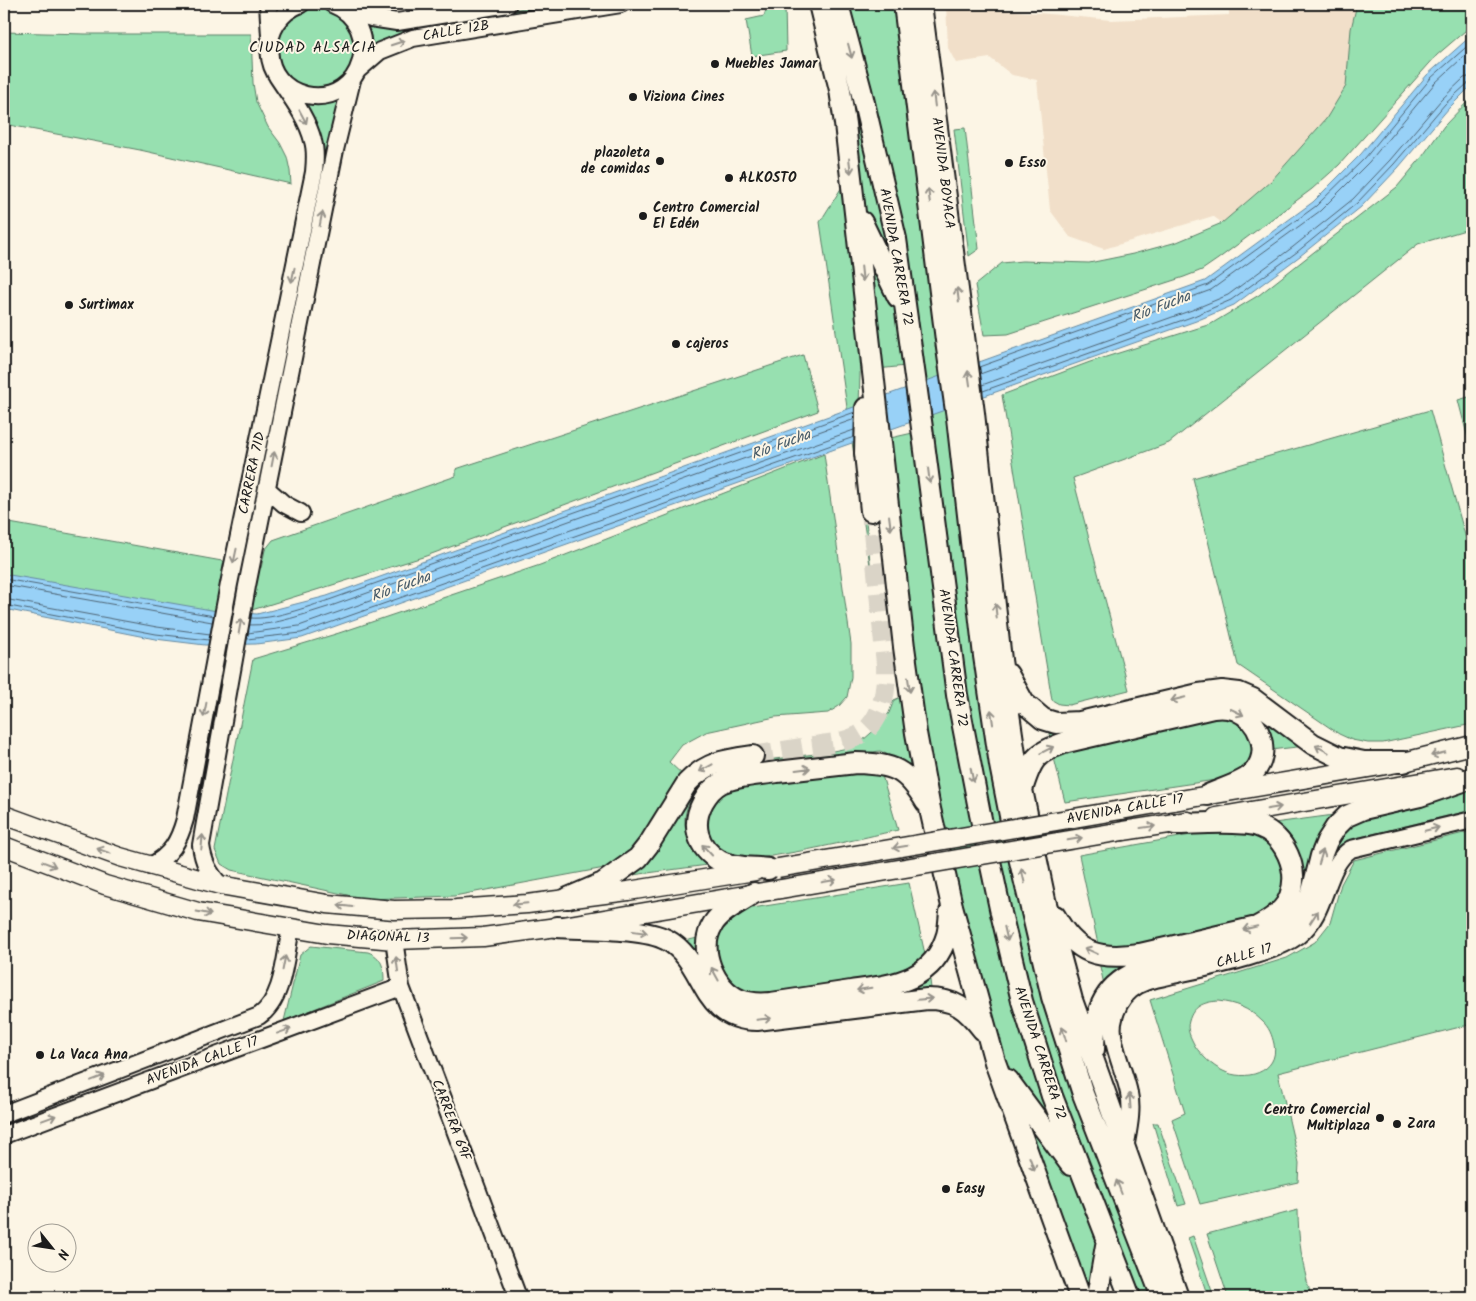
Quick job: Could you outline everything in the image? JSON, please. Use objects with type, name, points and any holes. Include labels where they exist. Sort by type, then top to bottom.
[{"type":"highway","points":[[819,4],[840,90],[855,208],[868,338],[873,442],[871,511]]},
{"type":"highway","name":"AVENIDA CARRERA 72","points":[[838,4],[896,239],[957,695],[980,814],[1022,1001],[1052,1096],[1130,1297]]},
{"type":"highway","name":"AVENIDA CARRERA 72","points":[[904,4],[932,220],[956,346],[1001,660],[1022,790],[1045,900],[1072,1000],[1178,1297]]},
{"type":"highway","points":[[907,25],[912,4]]},
{"type":"highway","name":"AVENIDA BOYACA","points":[[921,4],[952,248],[956,346]]},
{"type":"highway","points":[[855,208],[906,314]]},
{"type":"highway","points":[[932,220],[952,248]]},
{"type":"highway","name":"AVENIDA CARRERA 72","points":[[965,415],[989,694],[1014,836],[1057,1014],[1083,1094],[1162,1297]]},
{"type":"highway","points":[[873,442],[916,733],[930,809],[952,906],[995,1062],[1080,1297]]},
{"type":"highway","points":[[1001,660],[1024,703],[1043,719],[1056,723],[1080,722],[1199,694],[1222,691],[1239,693],[1253,700],[1313,744],[1339,757],[1364,762],[1404,762]]},
{"type":"highway","points":[[1022,790],[1032,763],[1040,753],[1049,748],[1193,712],[1225,707],[1237,711],[1260,732],[1263,746],[1262,757],[1254,772],[1248,777],[1208,795]]},
{"type":"highway","points":[[568,898],[603,883],[638,858],[649,844],[687,783],[696,774],[707,766],[723,760],[753,756]]},
{"type":"highway","points":[[773,868],[731,864],[721,861],[711,855],[700,843],[696,830],[699,810],[708,794],[719,784],[730,780],[764,774],[856,763],[886,765],[899,771],[914,784],[930,809]]},
{"type":"highway","points":[[1094,1062],[1094,1028],[1096,1018],[1101,1003],[1121,980],[1136,972],[1264,941],[1279,934],[1294,922],[1303,911],[1311,896],[1321,856],[1327,841],[1336,826],[1347,816],[1363,809],[1420,796],[1472,778]]},
{"type":"highway","points":[[1045,900],[1064,932],[1072,940],[1096,954],[1113,956],[1140,954],[1257,926],[1269,921],[1286,905],[1291,895],[1294,871],[1284,848],[1276,838],[1259,826],[1246,824],[1174,824]]},
{"type":"highway","points":[[754,893],[723,913],[714,923],[708,935],[707,946],[712,970],[719,982],[728,992],[754,1004],[890,985],[913,978],[933,961],[941,948],[947,935],[952,906]]},
{"type":"highway","points":[[557,927],[640,932],[668,940],[686,956],[704,987],[718,1006],[739,1019],[758,1020],[939,999],[959,1005],[971,1015],[986,1034]]},
{"type":"highway","points":[[995,1062],[1085,1184]]},
{"type":"highway","points":[[1130,1215],[1164,1259]]},
{"type":"highway","points":[[1097,1297],[1107,1240]]},
{"type":"main road","name":"AVENIDA CALLE 17","points":[[773,868],[1404,762],[1472,746]]},
{"type":"main road","name":"AVENIDA CALLE 17","points":[[781,889],[1472,774]]},
{"type":"main road","name":"DIAGONAL 13","points":[[4,815],[150,866],[220,886],[327,904],[394,910],[456,909],[568,898],[638,890],[773,868]]},
{"type":"main road","name":"DIAGONAL 13","points":[[4,846],[104,885],[198,912],[336,935],[394,940],[483,937],[557,927],[781,889]]},
{"type":"street","points":[[268,4],[270,38]]},
{"type":"street","points":[[270,38],[278,21],[284,14],[301,4]]},
{"type":"street","name":"CALLE 12B","points":[[335,5],[371,18],[397,22],[508,4]]},
{"type":"street","name":"CALLE 12B","points":[[278,76],[290,88],[305,95],[330,94],[338,90],[380,51],[413,38],[621,4]]},
{"type":"street","name":"CARRERA 71D","points":[[220,886],[206,867],[202,857],[201,845],[247,586],[335,150],[355,75],[362,59],[362,36],[358,26],[351,16],[335,5]]},
{"type":"street","name":"CARRERA 71D","points":[[150,866],[160,862],[169,854],[181,834],[229,584],[314,172],[314,141],[305,120],[274,69],[269,54],[270,38]]},
{"type":"street","points":[[267,488],[284,504],[301,513]]},
{"type":"street","name":"CALLE 17","points":[[1125,1149],[1131,1102],[1113,1032],[1113,1024],[1120,1004],[1130,990],[1147,981],[1233,961],[1261,952],[1283,944],[1300,934],[1312,922],[1322,904],[1339,860],[1351,849],[1472,820]]},
{"type":"street","name":"AVENIDA CALLE 17","points":[[4,1114],[259,1016],[273,1002],[279,988],[291,928]]},
{"type":"street","name":"CARRERA 69F","points":[[394,940],[401,987],[518,1297]]},
{"type":"street","name":"AVENIDA CALLE 17","points":[[4,1135],[401,987]]},
{"type":"shaded area","points":[[946,4],[1111,20],[1229,15],[1229,4],[1357,4],[1351,29],[1346,86],[1326,119],[1271,181],[1222,223],[1213,216],[1104,249],[1070,237],[1050,210],[1037,80],[1012,75],[990,58],[956,63],[948,48]]},
{"type":"green space","points":[[547,4],[574,4],[373,49],[369,24],[421,26]]},
{"type":"green space","points":[[831,4],[856,96],[894,275],[863,212]]},
{"type":"green space","points":[[847,4],[895,4],[1002,807],[1155,1297],[1134,1297],[1028,1000],[971,735]]},
{"type":"green space","points":[[1357,4],[1472,4],[1472,25],[1437,55],[1339,165],[1312,189],[1202,270],[1008,334],[984,335],[975,285],[1002,263],[1022,261],[1089,263],[1177,242],[1222,223],[1271,181],[1326,119],[1346,86],[1351,29]]},
{"type":"green space","points":[[785,6],[786,51],[752,56],[746,20],[764,16],[767,7]]},
{"type":"green space","points":[[316,7],[332,10],[345,19],[354,32],[357,48],[354,64],[345,77],[332,86],[316,89],[300,86],[287,77],[278,64],[275,48],[278,32],[287,19],[300,10]]},
{"type":"green space","points":[[4,32],[251,34],[253,83],[256,102],[268,127],[280,143],[287,157],[291,184],[140,150],[4,124]]},
{"type":"green space","points":[[1472,97],[1472,228],[1418,244],[1169,443],[1073,478],[1129,690],[1069,705],[1059,704],[1052,700],[1002,395],[1090,362],[1211,324],[1259,295],[1397,187],[1444,126]]},
{"type":"green space","points":[[340,98],[326,157],[320,156],[303,101]]},
{"type":"green space","points":[[965,128],[979,249],[969,256],[954,129]]},
{"type":"green space","points":[[845,182],[861,342],[858,438],[871,572],[820,222]]},
{"type":"green space","points":[[863,236],[900,312],[906,366],[877,369]]},
{"type":"green space","points":[[803,355],[818,411],[426,556],[226,618],[4,576],[4,522],[261,568],[265,550],[273,540],[456,476],[456,469]]},
{"type":"green space","points":[[1472,396],[1472,454],[1458,400]]},
{"type":"green space","points":[[1430,410],[1472,560],[1472,724],[1383,743],[1352,740],[1339,734],[1238,665],[1193,478]]},
{"type":"green space","points":[[917,432],[941,610],[1065,1146],[1001,1060],[962,912],[930,765],[886,439]]},
{"type":"green space","points":[[824,454],[851,644],[851,677],[847,697],[839,706],[828,713],[775,717],[706,732],[682,745],[669,762],[684,776],[631,852],[610,867],[454,896],[366,899],[231,870],[221,864],[215,850],[253,659],[339,633],[540,565]]},
{"type":"green space","points":[[901,697],[916,777],[905,763],[880,751],[721,772],[705,781],[693,795],[686,813],[685,822],[686,830],[695,846],[715,864],[625,876],[694,786],[726,765],[843,749],[862,741],[879,726],[889,713],[894,700]]},
{"type":"green space","points":[[1232,697],[1306,746],[1270,750],[1248,711],[1050,739],[1048,727]]},
{"type":"green space","points":[[1221,714],[1234,715],[1255,740],[1250,766],[1229,778],[1065,802],[1053,754]]},
{"type":"green space","points":[[833,772],[881,772],[898,830],[781,854],[738,859],[726,857],[706,838],[706,807],[729,786]]},
{"type":"green space","points":[[1472,788],[1472,810],[1356,838],[1341,844],[1331,855],[1332,849],[1352,822]]},
{"type":"green space","points":[[1334,815],[1316,843],[1298,900],[1282,919],[1267,931],[1131,967],[1112,981],[1105,989],[1099,962],[1130,962],[1251,931],[1276,920],[1285,912],[1297,890],[1300,866],[1299,853],[1294,842],[1287,832],[1274,823]]},
{"type":"green space","points":[[1230,828],[1260,832],[1286,861],[1281,900],[1267,914],[1149,946],[1099,949],[1079,855]]},
{"type":"green space","points":[[1472,831],[1472,1024],[1278,1073],[1299,1163],[1298,1182],[1200,1204],[1172,1119],[1185,1113],[1150,1000],[1287,958],[1315,942],[1330,923],[1341,884],[1354,860]],"holes":[[[1208,1002],[1224,1002],[1242,1007],[1257,1016],[1270,1031],[1274,1044],[1272,1062],[1259,1072],[1241,1076],[1223,1071],[1204,1057],[1195,1046],[1188,1024],[1193,1012],[1196,1008]]]},
{"type":"green space","points":[[909,883],[927,963],[917,972],[762,996],[746,994],[721,975],[714,949],[718,933],[726,918],[740,910]]},
{"type":"green space","points":[[698,938],[698,955],[717,987],[737,1003],[755,1007],[766,1007],[913,985],[922,981],[929,973],[931,988],[766,1011],[749,1011],[735,1007],[724,1000],[706,980],[684,941]]},
{"type":"green space","points":[[311,946],[373,954],[381,963],[384,981],[284,1021],[300,955]]},
{"type":"green space","points":[[1024,1117],[1082,1185],[1099,1244],[1090,1297]]},
{"type":"green space","points":[[1153,1123],[1158,1123],[1186,1204],[1178,1206]]},
{"type":"green space","points":[[1298,1210],[1301,1251],[1310,1292],[1296,1297],[1228,1297],[1207,1234]]},
{"type":"green space","points":[[1193,1236],[1214,1297],[1208,1297],[1188,1238]]},
{"type":"water","name":"Río Fucha","points":[[1472,35],[1472,85],[1449,108],[1398,168],[1361,207],[1300,256],[1234,305],[1196,321],[302,638],[256,644],[205,645],[155,639],[4,609],[4,574],[217,611],[257,614],[327,596],[1205,281],[1313,202],[1361,154],[1427,75]]},
{"type":"tunnel","points":[[753,756],[850,739],[872,724],[877,715],[886,685],[886,664],[871,511]]},
{"type":"place","name":"Muebles Jamar","points":[[715,64]]},
{"type":"place","name":"Viziona Cines","points":[[633,97]]},
{"type":"place","name":"plazoleta de comidas","points":[[660,161]]},
{"type":"place","name":"Esso","points":[[1009,163]]},
{"type":"place","name":"ALKOSTO","points":[[729,178]]},
{"type":"place","name":"Centro Comercial El Edén","points":[[643,216]]},
{"type":"place","name":"Surtimax","points":[[69,305]]},
{"type":"place","name":"cajeros","points":[[676,344]]},
{"type":"place","name":"La Vaca Ana","points":[[40,1055]]},
{"type":"place","name":"Centro Comercial Multiplaza","points":[[1380,1118]]},
{"type":"place","name":"Zara","points":[[1397,1124]]},
{"type":"place","name":"Easy","points":[[946,1189]]},
{"type":"district","name":"CIUDAD ALSACIA","points":[[313,48]]}]
